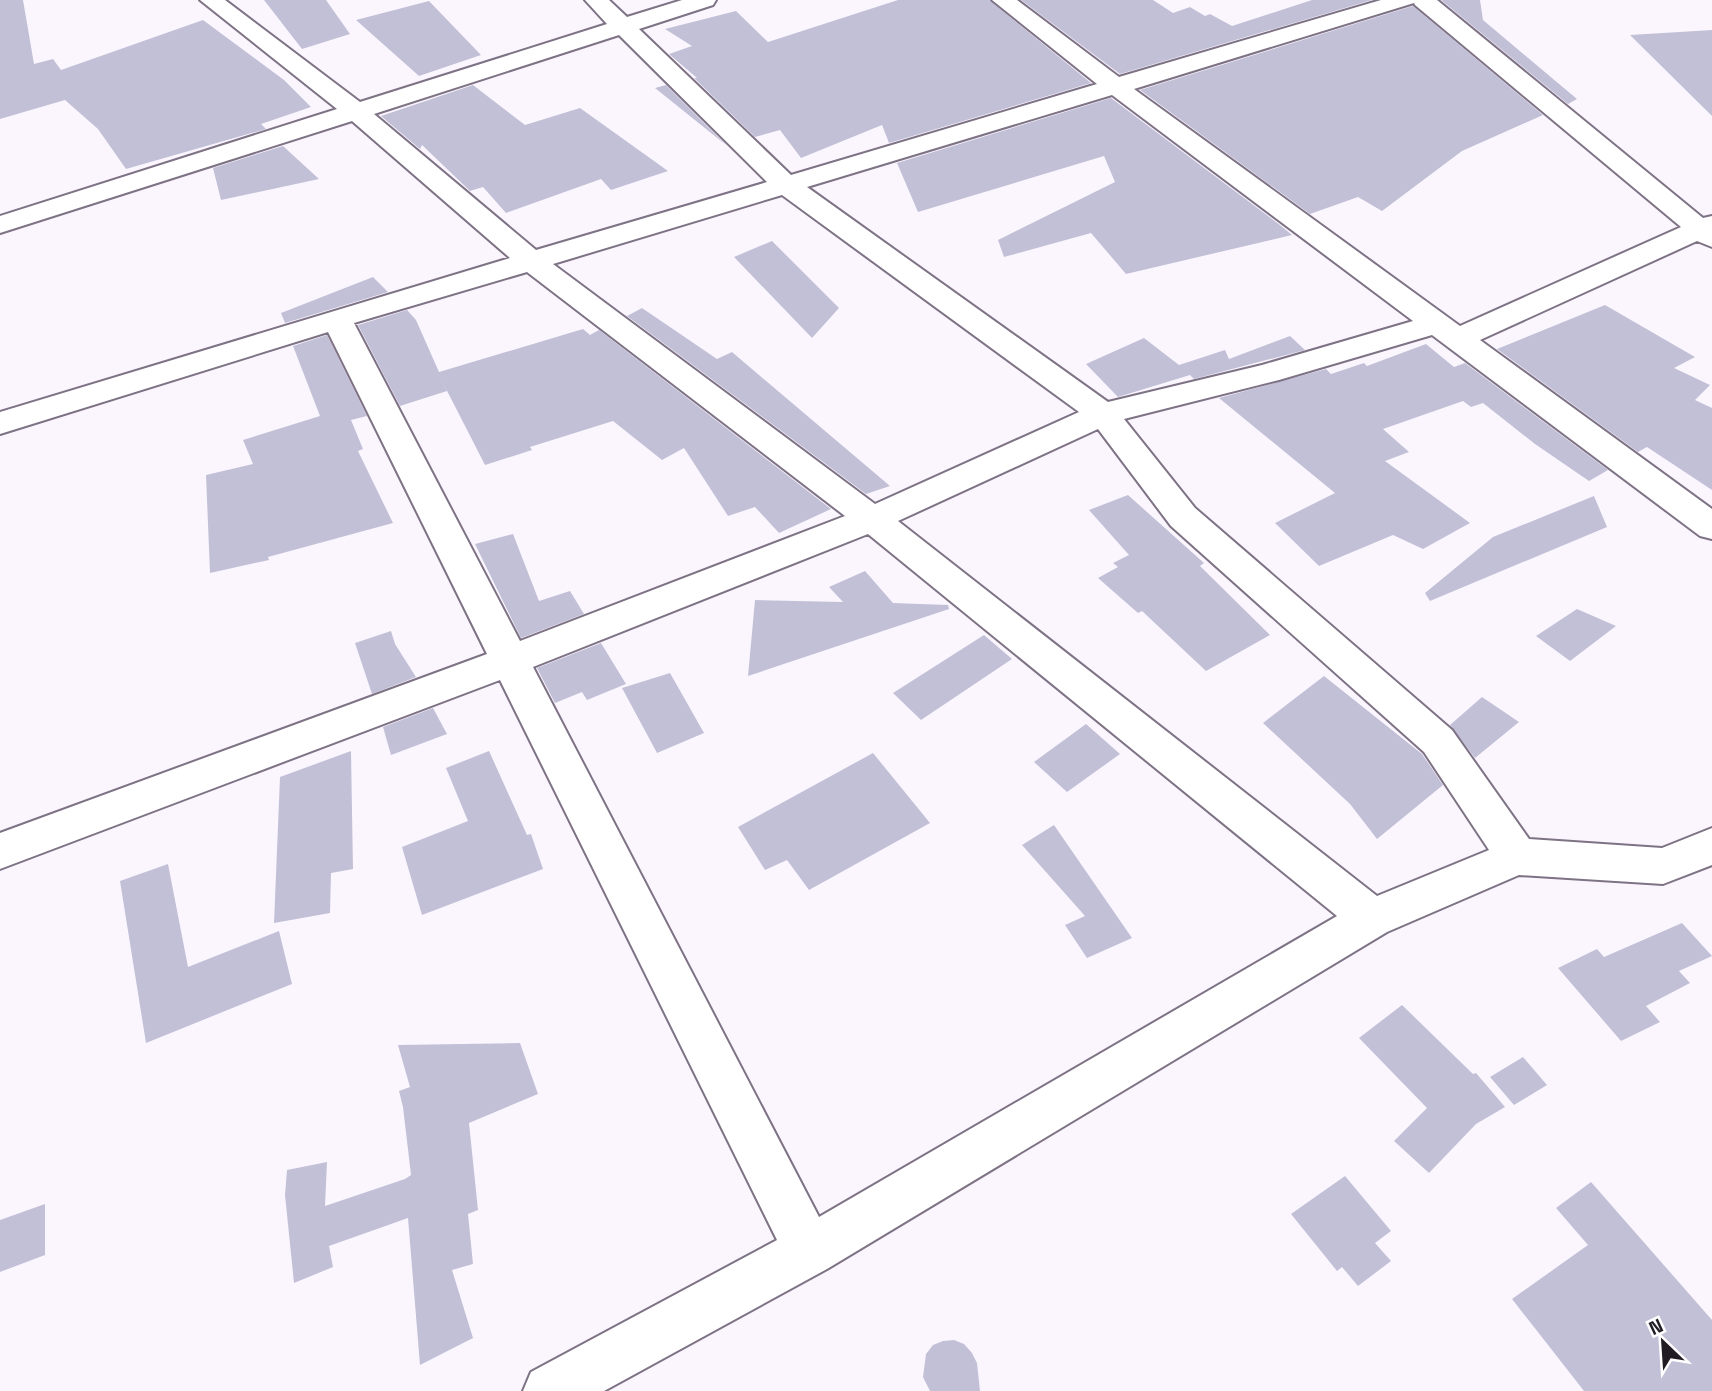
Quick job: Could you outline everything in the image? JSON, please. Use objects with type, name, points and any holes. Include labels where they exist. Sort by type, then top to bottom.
[{"type":"street","points":[[211,0],[354,110],[531,261],[872,519],[1372,918]]},
{"type":"street","points":[[596,0],[786,185],[1103,414],[1183,517],[1438,741],[1517,858]]},
{"type":"street","points":[[0,225],[705,0]]},
{"type":"street","points":[[1003,0],[1115,86],[1712,527]]},
{"type":"street","points":[[0,424],[337,319],[1405,0]]},
{"type":"street","points":[[1423,0],[1708,231]]},
{"type":"street","points":[[0,851],[511,660],[872,519],[1103,414],[1447,331],[1708,231]]},
{"type":"street","points":[[337,319],[809,1251]]},
{"type":"street","points":[[550,1391],[809,1251],[1372,918],[1517,858],[1663,866],[1712,846]]},
{"type":"building","points":[[0,0],[23,0],[34,64],[53,59],[61,70],[203,20],[284,80],[311,107],[261,124],[266,129],[126,169],[98,129],[65,100],[0,119]]},
{"type":"building","points":[[264,0],[326,0],[350,34],[302,49]]},
{"type":"building","points":[[898,0],[989,0],[1091,83],[889,143],[882,125],[801,158],[780,130],[755,137],[694,78],[697,78],[669,54],[692,46],[665,29],[736,11],[768,42]]},
{"type":"building","points":[[1021,0],[1153,0],[1173,13],[1190,7],[1232,26],[1312,0],[1372,0],[1120,74]]},
{"type":"building","points":[[1441,0],[1480,0],[1483,20],[1577,99],[1568,104]]},
{"type":"building","points":[[429,1],[481,55],[419,76],[356,20]]},
{"type":"building","points":[[1413,6],[1543,115],[1462,151],[1382,211],[1358,197],[1310,214],[1140,90]]},
{"type":"building","points":[[1712,30],[1712,116],[1630,35]]},
{"type":"building","points":[[473,85],[525,125],[580,108],[668,171],[611,190],[601,179],[506,213],[483,187],[470,191],[422,145],[420,149],[381,116]]},
{"type":"building","points":[[666,85],[726,145],[655,88]]},
{"type":"building","points":[[1111,98],[1292,235],[1126,274],[1091,233],[1004,257],[998,240],[1115,182],[1104,156],[918,212],[897,163]]},
{"type":"building","points":[[283,146],[319,179],[221,200],[213,168]]},
{"type":"building","points":[[772,241],[839,308],[812,338],[734,257]]},
{"type":"building","points":[[373,277],[388,292],[285,323],[281,313]]},
{"type":"building","points":[[1605,305],[1695,357],[1674,368],[1710,385],[1695,400],[1712,408],[1712,490],[1647,447],[1638,452],[1497,349]]},
{"type":"building","points":[[642,308],[717,359],[732,352],[890,486],[866,494],[627,316]]},
{"type":"building","points":[[407,310],[416,320],[439,372],[583,329],[590,335],[599,330],[831,509],[779,533],[755,507],[728,516],[684,448],[662,460],[613,421],[530,447],[532,450],[485,465],[442,381],[447,391],[400,406],[358,325]]},
{"type":"building","points":[[327,335],[367,416],[351,420],[363,449],[358,451],[393,523],[268,557],[269,560],[210,573],[206,475],[253,464],[243,440],[320,416],[293,346]]},
{"type":"building","points":[[1290,336],[1305,350],[1194,379],[1190,375],[1118,397],[1086,364],[1144,338],[1179,365],[1225,350],[1229,359]]},
{"type":"building","points":[[1426,344],[1454,367],[1465,363],[1608,470],[1589,481],[1535,444],[1483,403],[1471,407],[1463,401],[1383,429],[1409,452],[1385,461],[1470,523],[1423,549],[1393,535],[1319,566],[1275,523],[1335,493],[1219,398],[1326,369],[1331,374],[1364,363],[1367,366]]},
{"type":"building","points":[[1128,495],[1204,563],[1200,566],[1270,635],[1206,671],[1142,611],[1138,613],[1098,578],[1118,567],[1113,563],[1129,555],[1089,510]]},
{"type":"building","points":[[1594,496],[1607,527],[1430,601],[1425,593],[1493,537]]},
{"type":"building","points":[[513,534],[539,601],[570,591],[584,614],[521,638],[475,544]]},
{"type":"building","points":[[865,571],[893,603],[948,605],[949,609],[748,676],[755,600],[843,602],[829,587]]},
{"type":"building","points":[[1577,609],[1616,626],[1570,661],[1536,636]]},
{"type":"building","points":[[391,631],[395,644],[416,677],[372,694],[355,643]]},
{"type":"building","points":[[984,635],[1012,659],[921,720],[893,693]]},
{"type":"building","points":[[601,643],[626,684],[587,700],[582,692],[555,703],[537,668]]},
{"type":"building","points":[[670,673],[704,733],[657,753],[622,688]]},
{"type":"building","points":[[1324,676],[1422,754],[1443,785],[1377,839],[1350,804],[1263,723]]},
{"type":"building","points":[[1482,697],[1519,722],[1475,758],[1450,725]]},
{"type":"building","points":[[433,708],[447,734],[391,755],[383,727]]},
{"type":"building","points":[[1086,724],[1120,754],[1067,792],[1034,762]]},
{"type":"building","points":[[351,751],[353,869],[331,873],[330,913],[274,923],[280,777]]},
{"type":"building","points":[[489,751],[527,835],[531,834],[543,869],[422,915],[402,847],[468,821],[446,768]]},
{"type":"building","points":[[873,753],[930,823],[809,890],[787,860],[765,870],[738,827]]},
{"type":"building","points":[[1054,825],[1132,938],[1087,958],[1065,925],[1085,916],[1022,845]]},
{"type":"building","points":[[168,864],[188,967],[279,931],[292,984],[146,1043],[120,881]]},
{"type":"building","points":[[1682,923],[1712,956],[1679,971],[1690,983],[1646,1006],[1660,1022],[1621,1041],[1558,968],[1597,949],[1604,957]]},
{"type":"building","points":[[1402,1005],[1473,1074],[1476,1073],[1505,1107],[1476,1124],[1429,1173],[1394,1141],[1427,1108],[1359,1038]]},
{"type":"building","points":[[520,1043],[538,1094],[469,1123],[478,1210],[468,1214],[473,1264],[452,1270],[473,1338],[420,1365],[408,1218],[329,1246],[333,1267],[294,1283],[285,1195],[287,1170],[327,1162],[325,1206],[405,1179],[411,1175],[399,1091],[410,1087],[398,1045]]},
{"type":"building","points":[[1523,1057],[1547,1085],[1514,1105],[1490,1077]]},
{"type":"building","points":[[1345,1176],[1391,1231],[1375,1243],[1391,1261],[1358,1286],[1342,1267],[1337,1271],[1291,1214]]},
{"type":"building","points":[[1591,1182],[1712,1320],[1712,1391],[1584,1391],[1512,1299],[1588,1245],[1556,1208]]},
{"type":"building","points":[[45,1204],[45,1255],[0,1272],[0,1220]]},
{"type":"building","points":[[954,1340],[964,1344],[972,1353],[977,1363],[980,1391],[930,1391],[923,1377],[926,1354],[933,1345]]}]
